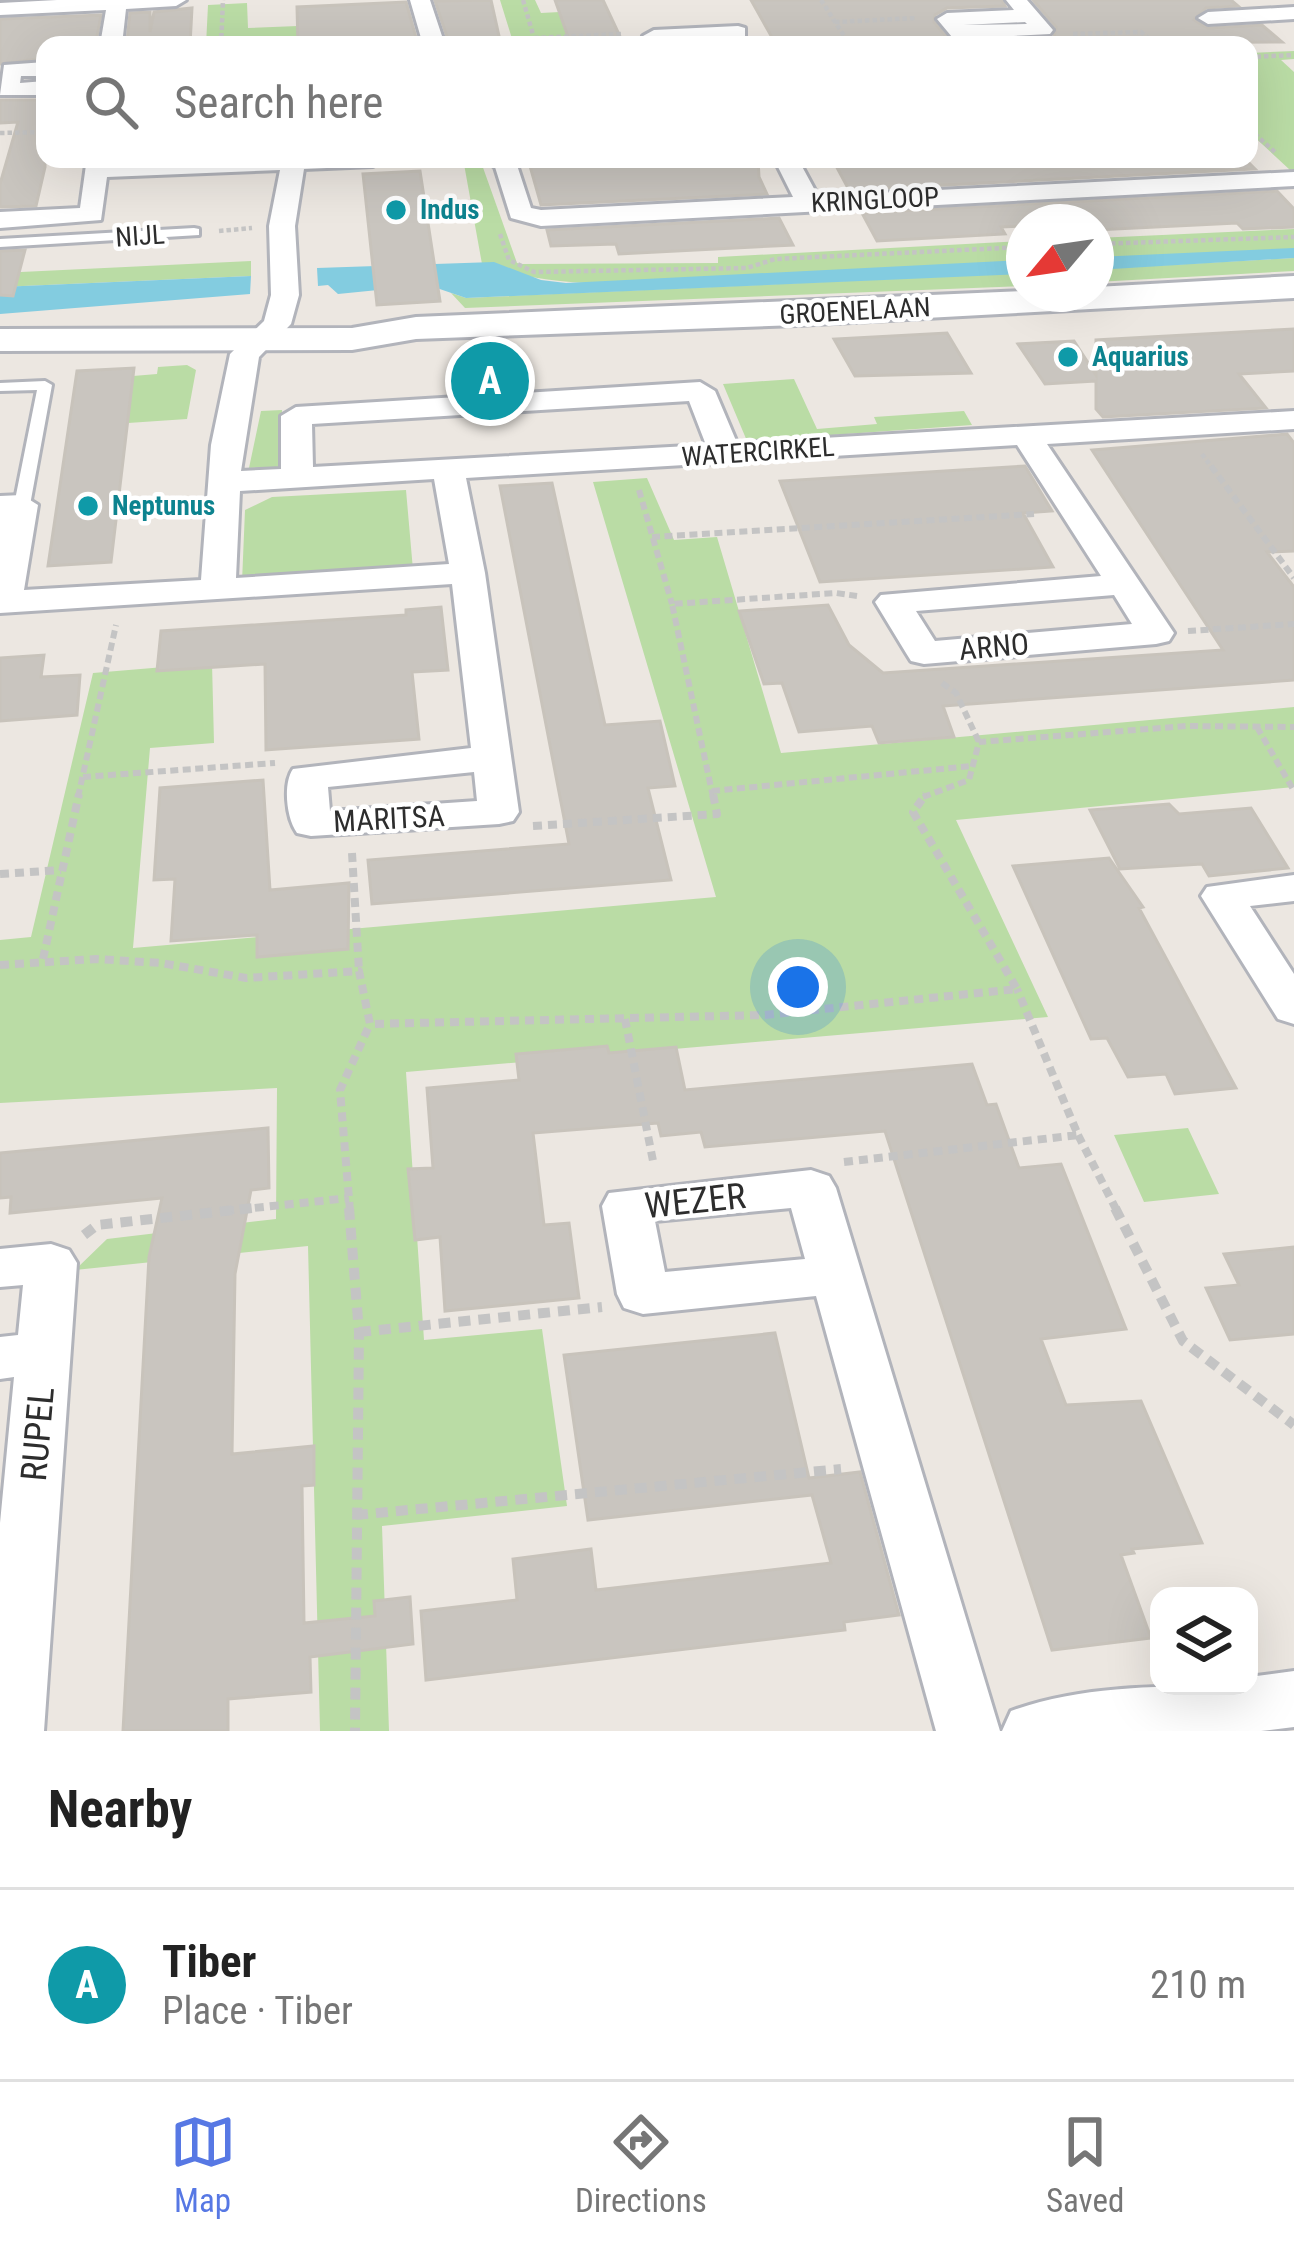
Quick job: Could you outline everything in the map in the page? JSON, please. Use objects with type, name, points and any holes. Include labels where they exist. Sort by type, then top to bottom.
[{"type":"street","points":[[0,9],[176,0]]},
{"type":"street","points":[[419,0],[431,36]]},
{"type":"street","points":[[112,36],[117,3]]},
{"type":"street","points":[[947,19],[958,33],[1042,30],[1023,8]]},
{"type":"street","points":[[1208,17],[1294,14]]},
{"type":"street","points":[[693,36],[738,31]]},
{"type":"street","points":[[36,69],[12,70],[7,90],[36,88]]},
{"type":"street","points":[[0,220],[89,227],[95,170],[152,168]]},
{"type":"street","points":[[218,590],[223,482],[245,354],[267,332],[285,295],[282,226],[292,168]]},
{"type":"street","points":[[507,168],[520,213]]},
{"type":"street","points":[[791,168],[809,203]]},
{"type":"street","points":[[1169,168],[1183,183]]},
{"type":"street","name":"KRINGLOOP","points":[[520,213],[541,218],[1294,178]]},
{"type":"street","name":"GROENELAAN","points":[[0,340],[115,337],[139,343],[267,332],[383,337],[416,328],[797,314],[1294,286]]},
{"type":"street","points":[[297,479],[296,416],[700,391],[726,454]]},
{"type":"street","name":"WATERCIRKEL","points":[[223,482],[1294,420]]},
{"type":"street","points":[[1026,435],[1156,633]]},
{"type":"street","points":[[449,471],[468,572],[499,812]]},
{"type":"street","points":[[11,505],[2,602],[468,572]]},
{"type":"street","name":"ARNO","points":[[1127,584],[893,602],[924,653],[1156,633]]},
{"type":"street","name":"MARITSA","points":[[491,758],[307,777],[311,824],[499,812]]},
{"type":"street","points":[[1294,888],[1222,896],[1294,1009]]},
{"type":"street","points":[[811,1188],[968,1731]]},
{"type":"street","name":"WEZER","points":[[644,1294],[627,1206],[811,1188]]},
{"type":"street","name":"RUPEL","points":[[12,1731],[26,1266]]},
{"type":"street","points":[[644,1294],[835,1275]]},
{"type":"street","points":[[1034,1731],[1294,1699]]},
{"type":"lane","name":"NIJL","points":[[0,243],[89,227],[194,232]]},
{"type":"lane","points":[[0,387],[45,385],[11,505]]},
{"type":"path","points":[[221,36],[223,0]]},
{"type":"path","points":[[523,0],[534,36]]},
{"type":"path","points":[[821,0],[844,36]]},
{"type":"path","points":[[835,22],[947,19]]},
{"type":"path","points":[[1058,35],[1141,32],[1146,36]]},
{"type":"path","points":[[1258,57],[1294,55]]},
{"type":"path","points":[[0,134],[36,132]]},
{"type":"path","points":[[520,213],[501,227],[500,235],[504,258],[522,270],[747,268],[762,263],[1006,248]]},
{"type":"path","points":[[194,232],[282,226]]},
{"type":"path","points":[[1114,243],[1294,236]]},
{"type":"path","points":[[762,263],[836,261]]},
{"type":"path","points":[[1181,425],[1294,578]]},
{"type":"path","points":[[499,812],[536,827],[717,814],[671,604],[631,460]]},
{"type":"path","points":[[652,537],[1078,512]]},
{"type":"path","points":[[671,604],[836,593],[893,602]]},
{"type":"path","points":[[43,959],[123,594]]},
{"type":"path","points":[[1156,633],[1294,624]]},
{"type":"path","points":[[924,653],[928,673],[956,693],[979,742],[968,781],[925,795],[913,812],[1017,989],[1078,1135],[1184,1341],[1294,1425]]},
{"type":"path","points":[[979,742],[1123,735],[1186,726],[1294,727]]},
{"type":"path","points":[[1257,727],[1294,791]]},
{"type":"path","points":[[83,777],[292,763],[307,777]]},
{"type":"path","points":[[712,790],[973,766]]},
{"type":"path","points":[[350,821],[359,971],[370,1024],[340,1090],[359,1332],[355,1731]]},
{"type":"path","points":[[0,874],[61,870]]},
{"type":"path","points":[[0,965],[43,959],[161,964],[246,978],[359,971]]},
{"type":"path","points":[[370,1024],[475,1018],[765,1015],[1017,989]]},
{"type":"path","points":[[625,1019],[662,1203]]},
{"type":"path","points":[[811,1188],[840,1163],[1078,1135]]},
{"type":"path","points":[[26,1266],[97,1225],[349,1198]]},
{"type":"path","points":[[359,1332],[595,1309],[644,1294]]},
{"type":"path","points":[[356,1515],[890,1464]]},
{"type":"green space","points":[[500,0],[535,0],[541,13],[598,10],[609,36],[511,36]]},
{"type":"green space","points":[[247,3],[248,28],[298,26],[299,36],[206,36],[208,5]]},
{"type":"green space","points":[[1294,51],[1294,59],[1281,60],[1294,72],[1294,169],[1258,140],[1258,53]]},
{"type":"green space","points":[[465,168],[483,168],[517,263],[522,264],[718,263],[718,257],[1006,242],[1006,262],[828,274],[595,283],[512,273],[482,264]]},
{"type":"green space","points":[[1294,229],[1294,249],[1114,257],[1114,237]]},
{"type":"green space","points":[[1294,258],[1294,271],[1114,281],[1114,268]]},
{"type":"green space","points":[[251,261],[251,276],[0,287],[0,273]]},
{"type":"green space","points":[[1006,274],[1006,287],[465,308],[451,293],[466,298]]},
{"type":"green space","points":[[187,365],[196,370],[187,419],[128,423],[133,376],[157,374],[158,367]]},
{"type":"green space","points":[[794,379],[817,429],[877,424],[874,417],[964,411],[972,425],[747,441],[723,384]]},
{"type":"green space","points":[[282,410],[281,467],[249,468],[261,411]]},
{"type":"green space","points":[[647,478],[674,540],[717,537],[781,753],[1294,707],[1294,787],[956,820],[1048,1017],[406,1072],[424,1340],[542,1329],[567,1506],[382,1526],[389,1731],[320,1731],[308,1246],[75,1270],[107,1239],[276,1219],[277,1088],[0,1103],[0,940],[31,937],[93,673],[212,663],[214,743],[150,748],[133,948],[716,897],[593,482]]},
{"type":"green space","points":[[406,490],[413,570],[242,582],[245,510],[272,497]]},
{"type":"green space","points":[[1188,1128],[1219,1194],[1144,1202],[1114,1135]]},
{"type":"water","points":[[1294,248],[1294,258],[1114,269],[1114,256]]},
{"type":"water","points":[[1006,261],[1006,275],[466,298],[428,285],[338,294],[328,285],[318,286],[317,268],[494,262],[541,280],[566,283]]},
{"type":"water","points":[[251,276],[250,294],[0,314],[0,287]]},
{"type":"building","points":[[491,0],[499,36],[447,36],[435,1]]},
{"type":"building","points":[[555,0],[603,0],[620,36],[568,36]]},
{"type":"building","points":[[751,0],[1002,0],[1005,6],[947,8],[935,15],[934,22],[946,36],[771,36]]},
{"type":"building","points":[[1033,0],[1231,0],[1238,6],[1206,8],[1194,20],[1208,28],[1262,25],[1282,42],[1258,42],[1258,36],[1054,36],[1056,27]]},
{"type":"building","points":[[406,2],[416,36],[298,36],[297,7]]},
{"type":"building","points":[[192,8],[190,36],[128,36],[130,13],[150,12],[150,32],[154,12]]},
{"type":"building","points":[[101,15],[97,36],[36,36],[36,59],[0,64],[0,19]]},
{"type":"building","points":[[0,100],[36,100],[36,168],[45,168],[36,206],[0,207],[0,184],[18,122],[0,123]]},
{"type":"building","points":[[531,168],[758,168],[767,194],[541,205]]},
{"type":"building","points":[[837,168],[1255,169],[849,190]]},
{"type":"building","name":"Indus","points":[[420,171],[440,301],[377,305],[363,174]]},
{"type":"building","points":[[1277,191],[1294,209],[1294,227],[1243,229],[1237,223],[1114,229],[1114,204],[1032,204]]},
{"type":"building","points":[[1006,205],[1006,227],[1001,227],[1005,234],[877,241],[862,213]]},
{"type":"building","points":[[779,218],[793,245],[619,254],[616,244],[551,246],[547,230]]},
{"type":"building","points":[[25,250],[13,296],[0,295],[0,251]]},
{"type":"building","points":[[1294,329],[1294,371],[1239,374],[1266,408],[1103,417],[1096,409],[1096,381],[1045,384],[1018,344],[1074,341],[1096,375],[1096,340]]},
{"type":"building","points":[[947,333],[971,373],[855,376],[834,339]]},
{"type":"building","name":"Neptunus","points":[[134,368],[111,562],[48,566],[77,371]]},
{"type":"building","points":[[1287,434],[1294,443],[1294,551],[1267,552],[1294,587],[1294,680],[943,706],[954,737],[879,743],[872,726],[799,732],[782,683],[764,684],[739,611],[828,605],[849,645],[883,673],[1223,650],[1092,450]]},
{"type":"building","points":[[1025,466],[1052,511],[1023,513],[1053,567],[820,582],[780,481]]},
{"type":"building","points":[[552,483],[605,725],[660,721],[675,786],[648,788],[671,880],[372,904],[368,860],[569,844],[500,486]]},
{"type":"building","points":[[441,607],[448,670],[412,672],[419,739],[266,750],[265,664],[157,671],[161,631],[406,615],[406,610]]},
{"type":"building","points":[[44,655],[41,677],[80,675],[77,715],[0,721],[0,658]]},
{"type":"building","points":[[263,780],[270,890],[349,883],[348,949],[257,957],[257,935],[171,941],[175,879],[154,880],[160,788]]},
{"type":"building","points":[[1169,804],[1179,814],[1251,808],[1288,868],[1209,876],[1202,864],[1120,869],[1090,810]]},
{"type":"building","points":[[1109,858],[1143,907],[1139,908],[1236,1088],[1175,1094],[1166,1074],[1128,1077],[1107,1038],[1091,1039],[1013,866]]},
{"type":"building","points":[[607,1046],[609,1053],[676,1047],[685,1090],[972,1064],[987,1105],[996,1104],[1019,1168],[1061,1164],[1126,1329],[1041,1339],[1066,1405],[1141,1401],[1202,1543],[1132,1549],[1134,1553],[1121,1555],[1150,1638],[1052,1650],[885,1131],[705,1147],[701,1132],[661,1136],[658,1123],[533,1133],[544,1225],[569,1223],[579,1298],[445,1311],[440,1237],[415,1240],[408,1169],[433,1168],[427,1088],[519,1080],[516,1054]]},
{"type":"building","points":[[268,1128],[269,1188],[251,1190],[235,1274],[232,1454],[314,1446],[314,1485],[302,1486],[304,1623],[375,1616],[374,1601],[410,1597],[413,1644],[310,1657],[311,1692],[228,1699],[228,1731],[123,1731],[149,1257],[162,1198],[10,1213],[11,1197],[0,1198],[0,1153]]},
{"type":"building","points":[[1294,1247],[1294,1334],[1230,1340],[1206,1288],[1239,1285],[1224,1254]]},
{"type":"building","points":[[775,1333],[809,1478],[860,1472],[899,1615],[844,1622],[845,1630],[426,1680],[421,1611],[517,1600],[513,1559],[591,1549],[596,1590],[831,1563],[812,1495],[588,1520],[564,1355]]},
{"type":"place","name":"Indus","points":[[396,210]]},
{"type":"place","name":"Aquarius","points":[[1068,357]]},
{"type":"place","name":"Tiber","points":[[490,381]]},
{"type":"place","name":"Neptunus","points":[[88,506]]}]
